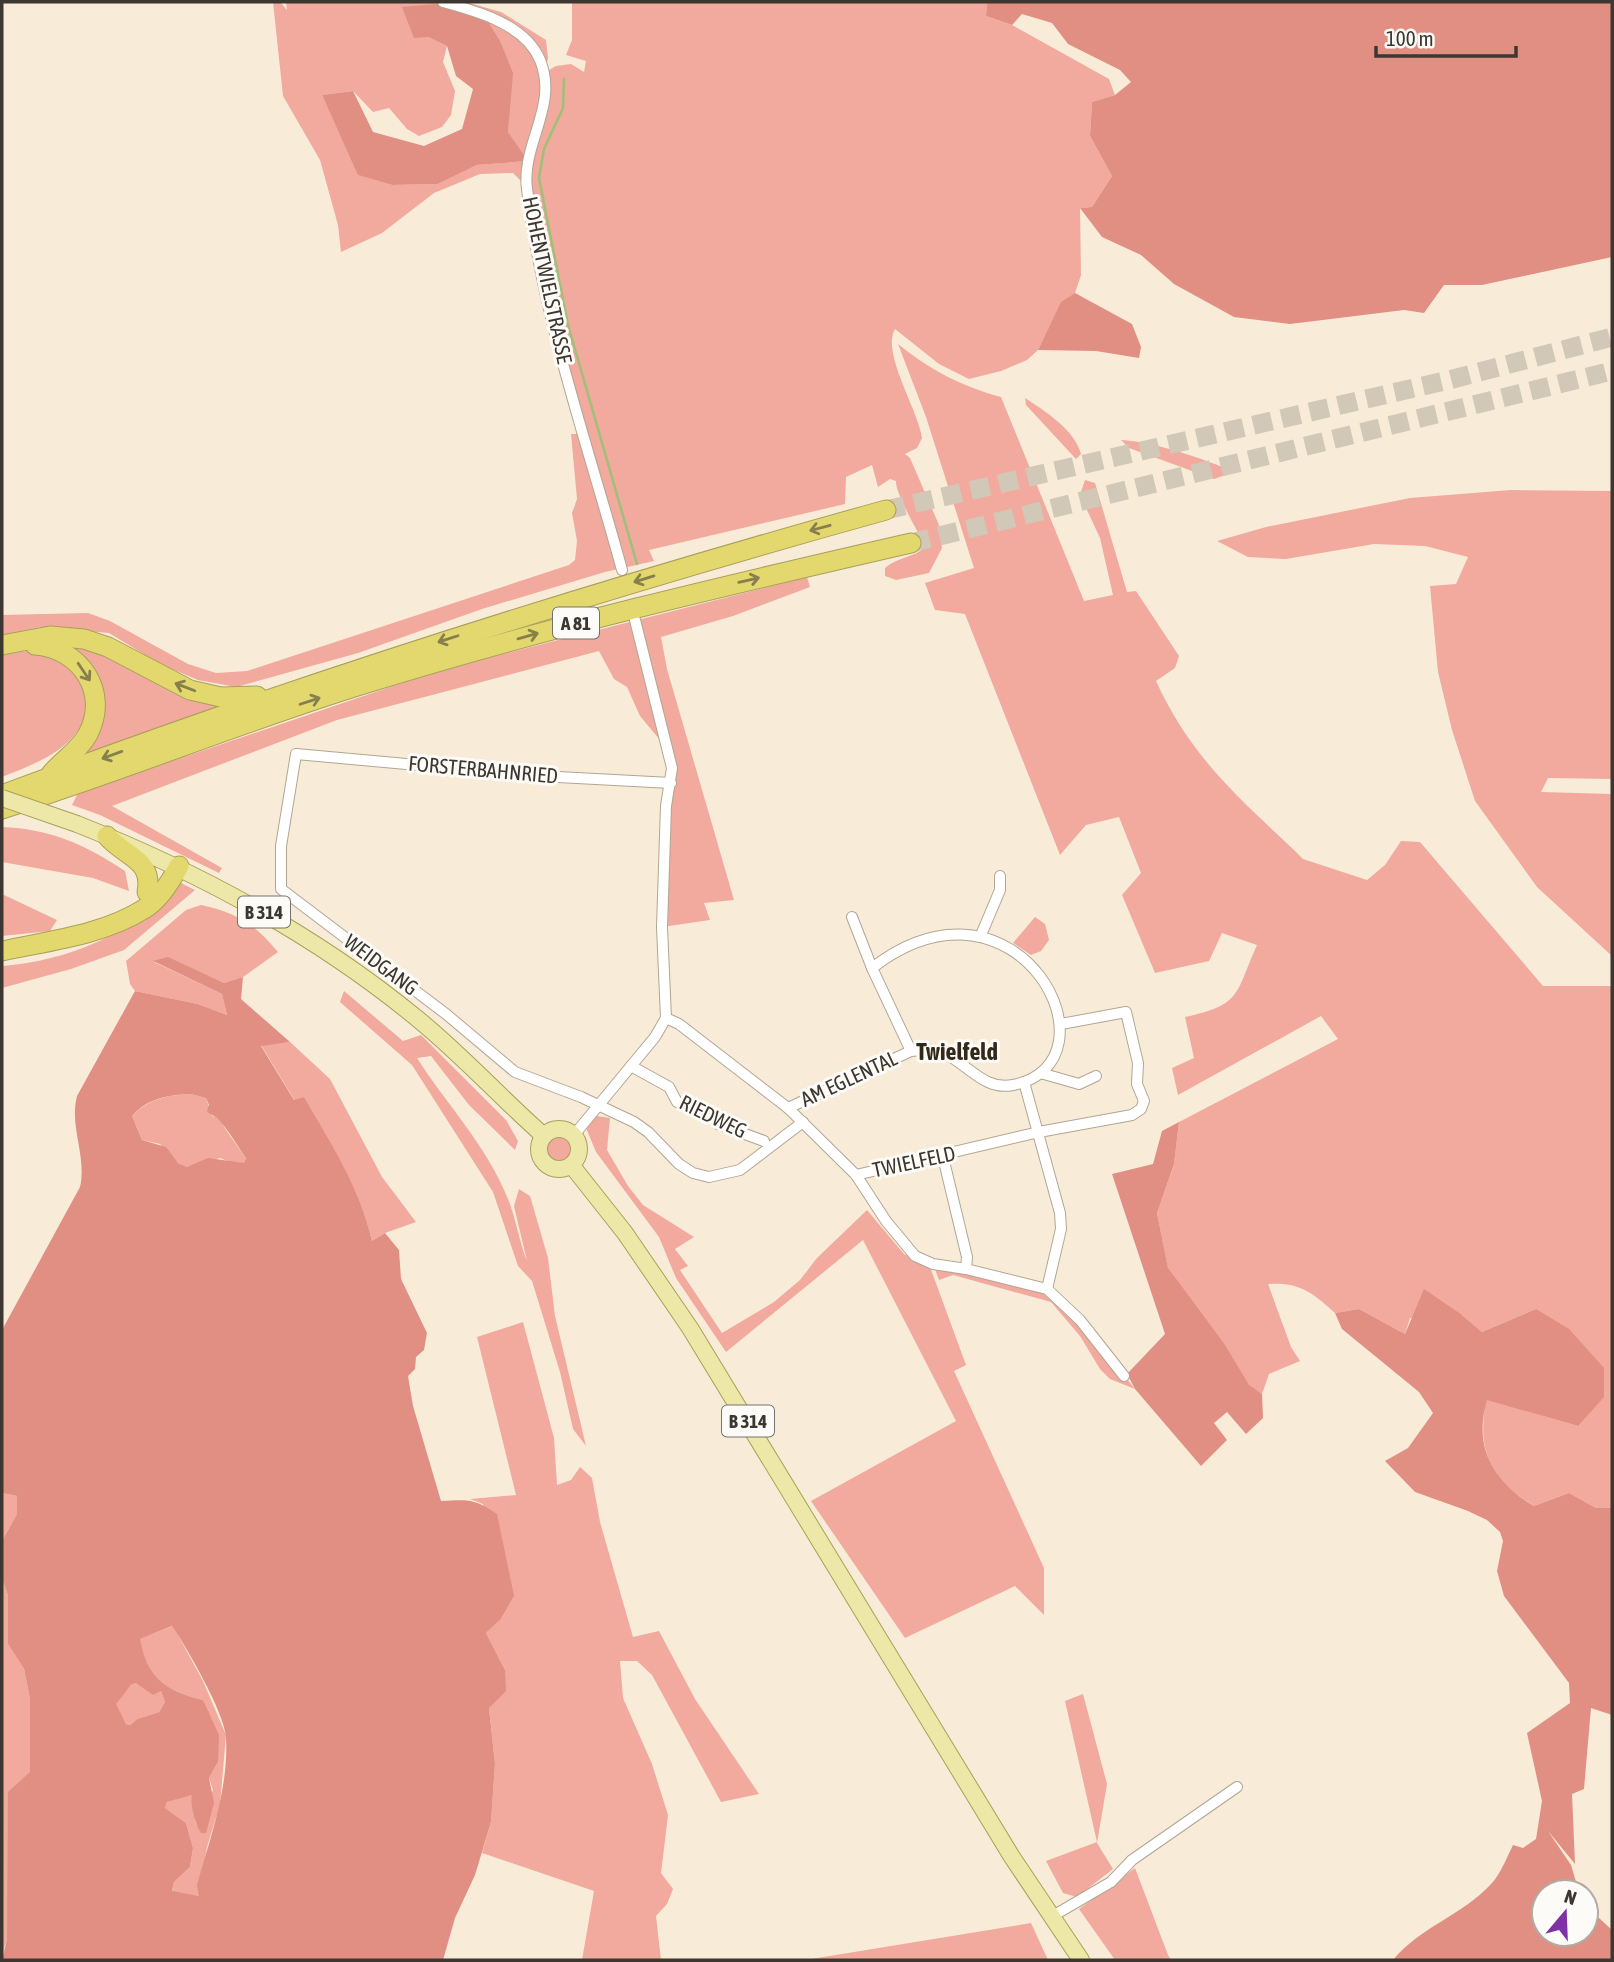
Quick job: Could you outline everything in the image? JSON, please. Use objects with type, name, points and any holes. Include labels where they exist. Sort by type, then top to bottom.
[{"type":"highway","name":"A 81","points":[[2,797],[268,699],[549,607],[886,510]]},
{"type":"highway","name":"A 81","points":[[2,809],[270,715],[478,650],[631,608],[911,543]]},
{"type":"highway","points":[[2,648],[50,636],[84,639],[108,646],[191,690],[221,697],[252,695],[268,699]]},
{"type":"highway","points":[[2,648],[36,645],[60,650],[79,664],[93,687],[95,711],[88,733],[48,778]]},
{"type":"highway","points":[[107,836],[116,848],[141,862],[148,877],[147,892]]},
{"type":"highway","points":[[131,914],[173,864]]},
{"type":"highway","points":[[2,951],[95,929],[131,914],[151,903],[173,864]]},
{"type":"main road","name":"B 314","points":[[2,797],[77,824],[173,864],[273,918],[363,977],[452,1048],[544,1136]]},
{"type":"main road","points":[[559,1129],[574,1135],[580,1151],[572,1166],[554,1169],[543,1162],[539,1151],[544,1136],[559,1129]]},
{"type":"main road","name":"B 314","points":[[572,1166],[625,1233],[690,1328],[1051,1917],[1081,1960]]},
{"type":"street","name":"HOHENTWIELSTRASSE","points":[[443,2],[484,15],[515,31],[540,59],[545,80],[545,105],[528,161],[527,187],[542,273],[622,570]]},
{"type":"street","points":[[574,1135],[631,1066],[666,1018],[662,927],[666,806],[671,783],[670,752],[635,620]]},
{"type":"street","name":"FORSTERBAHNRIED","points":[[296,754],[539,776],[671,783]]},
{"type":"street","name":"WEIDGANG","points":[[296,754],[281,846],[281,889],[446,1014],[516,1072],[598,1105]]},
{"type":"street","points":[[981,935],[1000,890],[1000,876]]},
{"type":"street","name":"AM EGLENTAL","points":[[852,918],[911,1051]]},
{"type":"street","points":[[872,968],[894,950],[922,938],[957,932],[981,935],[1003,944],[1042,979],[1061,1024],[1055,1057],[1044,1074],[1079,1084],[1096,1076]]},
{"type":"street","name":"TWIELFELD","points":[[666,1018],[679,1024],[788,1108],[856,1175],[943,1157],[1039,1132],[1132,1115],[1144,1101],[1137,1084],[1138,1063],[1126,1012],[1061,1024]]},
{"type":"street","name":"AM EGLENTAL","points":[[788,1108],[911,1051],[935,1050],[994,1086],[1012,1086],[1044,1074]]},
{"type":"street","name":"RIEDWEG","points":[[631,1066],[669,1087],[677,1101],[720,1116],[718,1124],[764,1141]]},
{"type":"street","points":[[1024,1082],[1060,1213],[1061,1229],[1047,1289]]},
{"type":"street","name":"AM EGLENTAL","points":[[598,1105],[648,1132],[679,1164],[693,1173],[709,1177],[740,1170],[803,1122]]},
{"type":"street","points":[[943,1157],[967,1257],[966,1269]]},
{"type":"street","points":[[856,1175],[886,1221],[915,1256],[933,1264],[966,1269],[1047,1289],[1080,1320],[1124,1376]]},
{"type":"street","points":[[1051,1917],[1111,1881],[1132,1860],[1237,1787]]},
{"type":"shaded area","points":[[273,2],[280,2],[287,10],[286,2],[466,2],[501,12],[546,40],[548,58],[544,73],[556,66],[571,64],[584,72],[586,61],[566,55],[572,40],[572,2],[987,2],[986,16],[1012,25],[1109,79],[1115,95],[1092,102],[1090,136],[1112,176],[1092,207],[1080,208],[1081,275],[1075,293],[1061,303],[1038,350],[1027,360],[1001,371],[969,379],[939,364],[895,329],[892,339],[896,366],[922,438],[917,448],[905,454],[910,458],[939,525],[942,548],[929,573],[896,580],[885,576],[885,568],[890,564],[926,547],[903,504],[896,481],[890,479],[878,487],[872,465],[846,477],[845,504],[649,550],[654,561],[605,572],[482,609],[358,653],[236,687],[198,680],[160,664],[109,633],[41,627],[2,635],[2,615],[88,613],[110,621],[188,664],[216,673],[247,671],[569,565],[575,560],[577,541],[572,513],[577,499],[571,434],[583,434],[527,187],[513,173],[480,174],[434,193],[382,233],[341,252],[338,225],[320,160],[283,96]],"holes":[[[448,3],[509,105],[508,132],[527,161],[477,165],[438,184],[392,185],[359,175],[322,95],[353,91],[373,112],[389,108],[407,129],[419,136],[442,127],[451,115],[455,91],[443,62],[447,46],[428,37],[403,8]]]},
{"type":"shaded area","points":[[987,2],[1612,2],[1612,257],[1482,285],[1444,285],[1424,313],[1404,310],[1290,324],[1234,317],[1174,284],[1141,255],[1102,237],[1080,208],[1092,207],[1112,176],[1090,136],[1092,102],[1115,95],[1131,82],[1120,70],[1068,44],[1052,23],[1022,14],[1012,25],[986,16]]},
{"type":"shaded area","points":[[448,3],[484,15],[500,41],[513,73],[508,132],[528,161],[477,165],[438,184],[392,185],[358,175],[322,95],[353,91],[373,132],[424,146],[462,129],[473,89],[456,76],[447,46],[428,37],[414,38],[402,7]]},
{"type":"shaded area","points":[[1075,293],[1132,324],[1141,347],[1139,358],[1096,351],[1038,350],[1061,302]]},
{"type":"shaded area","points":[[898,344],[946,376],[1001,397],[1084,601],[1113,595],[1100,538],[1080,495],[1085,480],[1095,483],[1127,592],[1136,591],[1179,656],[1175,668],[1156,681],[1170,708],[1184,732],[1216,774],[1303,859],[1367,880],[1385,865],[1401,841],[1420,842],[1543,986],[1612,986],[1612,1508],[1596,1508],[1569,1493],[1534,1506],[1506,1485],[1490,1462],[1485,1449],[1483,1434],[1486,1399],[1578,1426],[1536,1309],[1482,1332],[1462,1315],[1410,1318],[1405,1334],[1359,1309],[1335,1313],[1304,1290],[1288,1285],[1268,1284],[1291,1347],[1300,1361],[1269,1374],[1262,1394],[1249,1386],[1224,1343],[1168,1269],[1157,1213],[1174,1164],[1179,1122],[1338,1039],[1321,1016],[1178,1095],[1172,1068],[1194,1058],[1185,1017],[1217,1008],[1234,995],[1257,945],[1222,933],[1209,961],[1155,973],[1122,895],[1141,873],[1119,817],[1086,825],[1060,855],[965,614],[935,610],[925,583],[974,568],[926,417]]},
{"type":"shaded area","points":[[1025,398],[1058,422],[1073,437],[1081,454],[1076,459],[1026,405]]},
{"type":"shaded area","points":[[1121,440],[1178,452],[1234,472],[1214,479],[1129,448]]},
{"type":"shaded area","points":[[1511,490],[1612,491],[1612,779],[1548,778],[1541,792],[1612,794],[1612,956],[1537,887],[1475,801],[1452,730],[1438,672],[1430,586],[1456,584],[1468,557],[1425,546],[1374,544],[1286,559],[1248,557],[1217,541],[1266,527],[1410,498]]},
{"type":"shaded area","points":[[807,577],[810,587],[733,616],[661,637],[667,669],[734,900],[704,903],[710,920],[662,927],[670,752],[640,716],[627,687],[614,679],[599,651],[337,720],[112,806],[222,868],[219,873],[100,815],[72,805],[78,793],[440,670]]},
{"type":"shaded area","points":[[52,641],[93,647],[225,704],[82,757],[100,691]]},
{"type":"shaded area","points":[[27,651],[52,653],[86,682],[87,710],[80,727],[63,747],[2,777],[2,655]]},
{"type":"shaded area","points":[[2,827],[52,835],[95,853],[125,871],[129,891],[93,878],[2,862]]},
{"type":"shaded area","points":[[181,883],[195,890],[124,950],[71,969],[2,988],[2,966],[52,958],[99,941],[143,916]]},
{"type":"shaded area","points":[[2,894],[57,920],[50,931],[2,936]]},
{"type":"shaded area","points":[[201,905],[244,921],[278,952],[243,977],[224,983],[168,958],[154,962],[222,994],[227,1015],[198,1004],[135,991],[130,984],[126,961],[186,910]]},
{"type":"shaded area","points":[[1035,917],[1045,924],[1049,940],[1041,951],[1031,955],[1013,943]]},
{"type":"shaded area","points":[[168,957],[224,983],[243,977],[241,999],[290,1042],[261,1046],[294,1100],[304,1097],[334,1149],[360,1203],[372,1241],[385,1233],[399,1250],[401,1279],[427,1333],[424,1350],[416,1357],[415,1369],[408,1376],[413,1406],[441,1501],[470,1501],[497,1514],[514,1596],[500,1620],[486,1633],[505,1670],[506,1691],[489,1708],[495,1764],[491,1822],[475,1875],[455,1918],[443,1960],[2,1960],[7,1939],[8,1792],[30,1772],[30,1699],[24,1669],[8,1644],[8,1595],[2,1579],[2,1541],[17,1514],[17,1496],[2,1493],[2,1330],[80,1187],[82,1175],[75,1119],[77,1096],[135,991],[198,1004],[227,1015],[222,994],[153,961]],"holes":[[[191,1094],[206,1098],[209,1105],[207,1111],[219,1119],[246,1158],[244,1163],[208,1158],[187,1167],[178,1163],[166,1147],[142,1140],[132,1116],[138,1110],[159,1099]],[[172,1626],[204,1680],[224,1726],[225,1775],[218,1812],[197,1885],[199,1896],[172,1891],[174,1882],[190,1867],[193,1848],[186,1823],[165,1808],[167,1802],[192,1795],[192,1809],[197,1825],[201,1833],[206,1833],[214,1803],[209,1778],[218,1762],[219,1735],[203,1700],[169,1687],[153,1673],[140,1639]],[[136,1683],[153,1695],[161,1691],[165,1702],[159,1712],[137,1719],[130,1725],[126,1724],[116,1704],[131,1685]]]},
{"type":"shaded area","points":[[344,991],[403,1041],[421,1035],[506,1120],[518,1141],[515,1150],[469,1105],[431,1056],[417,1058],[489,1161],[511,1207],[527,1261],[514,1206],[519,1189],[530,1196],[548,1258],[555,1316],[586,1446],[573,1429],[560,1372],[532,1281],[518,1266],[493,1192],[412,1065],[340,1002]]},
{"type":"shaded area","points":[[290,1042],[330,1079],[382,1177],[416,1222],[385,1233],[372,1241],[360,1203],[344,1167],[304,1097],[295,1101],[261,1045]]},
{"type":"shaded area","points":[[191,1094],[206,1098],[212,1116],[219,1118],[246,1158],[244,1164],[235,1164],[220,1158],[187,1167],[178,1163],[160,1144],[142,1140],[132,1116],[138,1110],[159,1099]]},
{"type":"shaded area","points":[[596,1116],[610,1118],[607,1150],[628,1186],[643,1205],[694,1237],[675,1249],[688,1266],[680,1270],[722,1333],[774,1302],[800,1280],[817,1258],[867,1210],[904,1254],[930,1267],[966,1365],[954,1371],[1044,1568],[1044,1615],[1015,1586],[905,1638],[811,1501],[956,1421],[863,1240],[726,1352],[676,1278],[659,1237],[596,1152],[586,1128]]},
{"type":"shaded area","points":[[1179,1122],[1174,1164],[1157,1213],[1168,1268],[1224,1343],[1249,1385],[1262,1394],[1263,1418],[1246,1434],[1227,1412],[1214,1423],[1227,1440],[1201,1466],[1135,1389],[1127,1374],[1165,1334],[1112,1174],[1153,1164],[1162,1131]]},
{"type":"shaded area","points":[[558,1134],[569,1138],[573,1149],[569,1160],[558,1164],[547,1160],[543,1149],[547,1138]]},
{"type":"shaded area","points":[[933,1264],[1047,1289],[1080,1320],[1135,1389],[1110,1379],[1100,1369],[1080,1336],[1051,1302],[953,1275],[939,1280]]},
{"type":"shaded area","points":[[1424,1289],[1482,1332],[1536,1309],[1569,1329],[1604,1368],[1604,1397],[1578,1426],[1487,1400],[1483,1433],[1485,1448],[1497,1474],[1507,1486],[1534,1506],[1569,1493],[1596,1508],[1612,1508],[1612,1715],[1591,1708],[1584,1789],[1572,1794],[1575,1864],[1548,1831],[1571,1865],[1575,1878],[1530,1878],[1530,1948],[1600,1948],[1600,1919],[1612,1930],[1612,1960],[1393,1960],[1416,1939],[1481,1894],[1498,1875],[1513,1845],[1523,1848],[1536,1839],[1542,1801],[1527,1733],[1570,1703],[1569,1683],[1504,1596],[1497,1571],[1503,1541],[1500,1532],[1487,1520],[1468,1511],[1415,1492],[1385,1461],[1408,1448],[1433,1413],[1419,1392],[1342,1329],[1335,1313],[1359,1309],[1405,1334]]},
{"type":"shaded area","points":[[523,1322],[554,1438],[557,1485],[571,1480],[580,1467],[592,1478],[600,1522],[633,1637],[659,1631],[695,1699],[759,1794],[721,1802],[652,1675],[637,1661],[620,1661],[623,1698],[652,1764],[668,1815],[661,1873],[673,1889],[667,1904],[656,1916],[661,1960],[582,1960],[594,1891],[482,1853],[491,1822],[495,1764],[489,1708],[505,1670],[486,1633],[500,1620],[483,1504],[470,1499],[516,1495],[477,1337]]},
{"type":"shaded area","points":[[2,1493],[17,1496],[17,1514],[2,1541]]},
{"type":"shaded area","points":[[2,1579],[8,1595],[8,1644],[24,1669],[30,1699],[31,1732],[30,1772],[10,1862],[7,1939],[2,1955]]},
{"type":"shaded area","points":[[173,1626],[203,1681],[226,1735],[220,1805],[207,1847],[199,1896],[172,1892],[174,1882],[190,1867],[193,1848],[186,1823],[165,1808],[167,1802],[193,1794],[196,1825],[213,1790],[209,1778],[218,1762],[203,1700],[178,1692],[160,1681],[147,1664],[139,1639]]},
{"type":"shaded area","points":[[136,1683],[161,1691],[165,1702],[159,1712],[137,1719],[130,1725],[126,1724],[115,1704],[131,1685]]},
{"type":"shaded area","points":[[1083,1694],[1107,1784],[1097,1843],[1113,1869],[1077,1897],[1063,1893],[1046,1861],[1097,1842],[1065,1701]]},
{"type":"shaded area","points":[[1135,1868],[1171,1960],[1115,1960],[1079,1909]]},
{"type":"shaded area","points":[[1031,1923],[1048,1960],[805,1960]]},
{"type":"waterway","points":[[564,79],[563,108],[544,149],[539,178],[568,325],[637,564]]},
{"type":"tunnel","points":[[886,510],[1449,380],[1612,337]]},
{"type":"tunnel","points":[[911,543],[1612,371]]},
{"type":"district","name":"Twielfeld","points":[[957,1052]]}]
